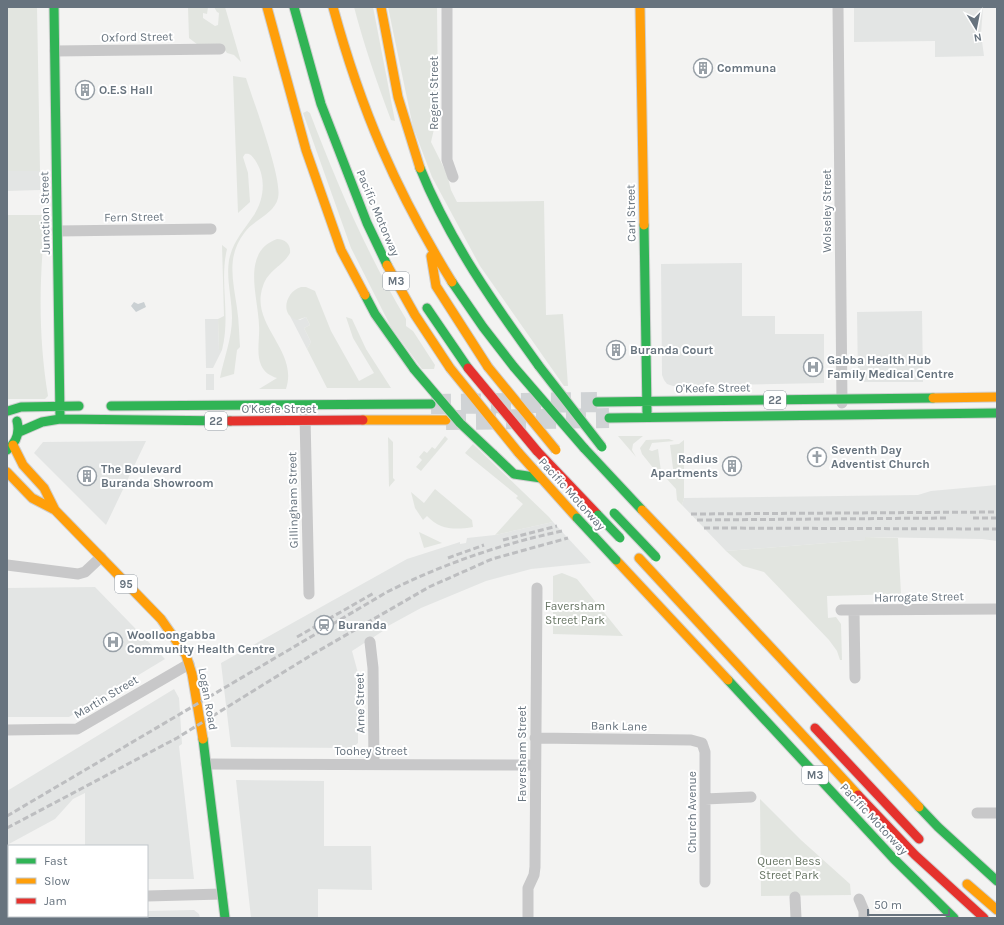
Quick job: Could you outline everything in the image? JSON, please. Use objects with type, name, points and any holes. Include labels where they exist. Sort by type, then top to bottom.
[{"type":"main road","name":"Junction Street","points":[[54,7],[60,419]]},
{"type":"main road","points":[[267,7],[306,150],[341,250],[375,314],[414,369],[460,422],[514,474],[541,478]]},
{"type":"main road","name":"Pacific Motorway","points":[[294,7],[321,104],[367,223],[389,268],[415,315],[450,368],[518,452],[577,518],[894,859],[954,918]]},
{"type":"main road","points":[[333,7],[347,58],[379,144],[398,186],[428,244],[461,297],[514,367],[584,448],[938,826],[997,881]]},
{"type":"main road","points":[[381,7],[386,42],[403,115],[412,147],[432,196],[453,237],[480,280],[539,366],[605,454],[614,479]]},
{"type":"main road","name":"Carl Street","points":[[640,7],[648,418]]},
{"type":"main road","points":[[354,187],[376,218]]},
{"type":"main road","points":[[428,244],[436,286],[488,368],[558,453]]},
{"type":"main road","points":[[420,297],[468,368],[538,451],[866,804],[915,855],[984,918]]},
{"type":"main road","name":"O'Keefe Street","points":[[597,402],[997,397]]},
{"type":"main road","name":"O'Keefe Street","points":[[8,411],[21,407],[60,406],[306,406],[431,404]]},
{"type":"main road","points":[[8,411],[17,420],[19,432],[10,447]]},
{"type":"main road","name":"22","points":[[609,418],[997,413]]},
{"type":"main road","name":"O'Keefe Street","points":[[19,432],[42,422],[60,419],[305,421],[446,420]]},
{"type":"main road","name":"Logan Road","points":[[10,447],[23,465],[44,488],[55,510],[161,619],[178,642],[189,664],[199,710],[225,918]]},
{"type":"main road","name":"Logan Road","points":[[7,472],[32,498],[55,510]]},
{"type":"main road","points":[[612,510],[659,560]]},
{"type":"main road","points":[[807,719],[924,844]]},
{"type":"main road","points":[[959,877],[997,910]]},
{"type":"street","name":"Regent Street","points":[[447,7],[447,160],[453,178]]},
{"type":"street","name":"Wolseley Street","points":[[838,7],[842,414]]},
{"type":"street","name":"Oxford Street","points":[[55,51],[220,49]]},
{"type":"street","name":"Fern Street","points":[[57,231],[211,229]]},
{"type":"street","name":"Gillingham Street","points":[[306,406],[308,594]]},
{"type":"street","points":[[7,565],[78,574],[85,572],[101,557]]},
{"type":"street","name":"Faversham Street","points":[[528,918],[528,888],[534,876],[535,867],[537,588]]},
{"type":"street","name":"Harrogate Street","points":[[841,610],[997,609]]},
{"type":"street","points":[[854,611],[855,678]]},
{"type":"street","name":"Arne Street","points":[[370,642],[373,668],[374,763]]},
{"type":"street","name":"Martin Street","points":[[7,730],[77,729],[189,664]]},
{"type":"street","name":"Bank Lane","points":[[535,738],[691,740],[702,743]]},
{"type":"street","name":"Church Avenue","points":[[702,743],[704,750],[705,882]]},
{"type":"street","name":"Toohey Street","points":[[206,764],[374,763],[535,765]]},
{"type":"street","points":[[705,799],[750,797]]},
{"type":"street","points":[[976,813],[997,813]]},
{"type":"street","points":[[148,896],[222,894]]},
{"type":"street","points":[[795,897],[796,918]]},
{"type":"street","points":[[859,899],[864,911],[864,918]]},
{"type":"shaded area","points":[[854,7],[983,7],[981,34],[984,56],[935,57],[935,41],[854,42]]},
{"type":"shaded area","points":[[7,171],[40,171],[40,190],[7,191]]},
{"type":"shaded area","points":[[742,263],[742,316],[775,316],[775,334],[824,334],[824,383],[673,386],[667,384],[664,380],[662,375],[661,264]]},
{"type":"shaded area","points":[[134,302],[138,304],[144,302],[146,307],[136,312],[131,306]]},
{"type":"shaded area","points":[[922,311],[923,382],[859,382],[857,312]]},
{"type":"shaded area","points":[[290,316],[300,320],[306,317],[310,325],[304,328],[311,342],[307,349]]},
{"type":"shaded area","points":[[205,319],[218,319],[219,350],[222,350],[213,368],[206,368]]},
{"type":"shaded area","points":[[206,374],[214,374],[214,390],[206,390]]},
{"type":"shaded area","points":[[146,441],[106,525],[34,453],[43,442]]},
{"type":"shaded area","points":[[997,485],[997,541],[982,539],[865,537],[865,540],[726,551],[682,505],[684,498],[918,495],[931,491]]},
{"type":"shaded area","points":[[553,522],[591,563],[531,569],[486,581],[421,608],[388,626],[383,631],[352,651],[358,673],[358,743],[352,748],[231,747],[221,663],[407,559],[460,542],[460,544],[466,543],[467,538],[495,535]]},
{"type":"shaded area","points":[[95,587],[165,659],[69,717],[7,717],[7,588]]},
{"type":"shaded area","points":[[174,689],[179,698],[182,744],[179,746],[194,879],[148,879],[148,845],[85,845],[85,793],[73,799],[55,819],[7,845],[7,791]]},
{"type":"shaded area","points":[[236,780],[324,781],[324,846],[371,846],[372,890],[318,889],[318,918],[251,918]]},
{"type":"shaded area","points":[[194,910],[199,914],[200,918],[110,918],[148,917],[148,911]]},
{"type":"green space","points":[[7,7],[37,7],[40,171],[7,171]]},
{"type":"green space","points":[[188,7],[208,7],[207,14],[203,13],[203,18],[215,26],[218,25],[219,13],[214,7],[225,7],[241,62],[234,55],[227,53],[224,49],[202,48],[189,38]]},
{"type":"green space","points":[[354,7],[373,7],[395,121],[391,120],[366,50]]},
{"type":"green space","points":[[388,7],[437,7],[438,103],[442,115],[430,126],[434,129],[431,142],[447,174],[451,190],[457,202],[544,201],[546,315],[563,314],[568,386],[564,386],[480,266],[432,177],[413,127]]},
{"type":"green space","points":[[233,76],[246,78],[272,158],[276,175],[278,198],[273,208],[245,232],[235,250],[232,268],[238,313],[240,347],[237,350],[234,374],[220,378],[232,326],[228,274],[229,260],[236,241],[258,208],[263,187],[259,166],[252,156],[245,154],[243,157],[248,173],[250,202],[238,213]]},
{"type":"green space","points":[[307,111],[310,113],[342,192],[366,244],[406,319],[406,326],[413,331],[435,365],[434,369],[422,369],[391,327],[351,248],[303,113]]},
{"type":"green space","points":[[7,215],[46,215],[41,283],[42,351],[48,396],[45,399],[7,399]]},
{"type":"green space","points":[[277,239],[283,240],[287,243],[290,247],[290,253],[268,276],[263,286],[261,300],[263,313],[286,362],[288,375],[286,389],[259,389],[277,378],[270,375],[262,367],[258,351],[259,325],[254,276],[255,264],[259,254],[266,245]]},
{"type":"green space","points":[[222,245],[227,249],[224,274],[225,324],[222,350],[219,350],[218,319],[224,316]]},
{"type":"green space","points":[[306,287],[315,291],[331,331],[359,381],[374,373],[353,338],[346,317],[352,319],[366,349],[391,388],[327,388],[307,349],[311,342],[304,328],[310,325],[306,317],[297,320],[291,317],[286,308],[288,298],[296,289]]},
{"type":"green space","points":[[445,436],[448,439],[421,471],[416,467],[422,460],[419,457],[424,451],[427,453],[432,447],[435,449]]},
{"type":"green space","points":[[618,436],[643,436],[633,444],[632,450],[636,457]]},
{"type":"green space","points":[[388,437],[393,442],[393,478],[395,480],[389,487]]},
{"type":"green space","points":[[669,439],[674,441],[652,443],[649,450],[652,451],[658,449],[662,479],[642,454],[640,448],[646,440]]},
{"type":"green space","points":[[684,440],[684,498],[682,505],[677,500],[676,489],[666,478],[674,476],[670,445],[679,444]]},
{"type":"green space","points":[[473,444],[553,522],[495,535],[523,504],[516,498],[518,496],[465,453]]},
{"type":"green space","points":[[435,489],[472,520],[473,527],[454,529],[437,524],[427,516],[423,520],[415,508],[411,492],[424,503]]},
{"type":"green space","points":[[419,532],[442,543],[424,548]]},
{"type":"green space","points":[[865,537],[898,538],[901,594],[827,596],[828,618],[836,617],[841,624],[842,660],[840,660],[837,651],[829,640],[764,572],[743,566],[726,551],[865,540]]},
{"type":"green space","name":"Faversham Street Park","points":[[562,573],[577,579],[623,636],[553,634],[553,576]]},
{"type":"green space","name":"Queen Bess Street Park","points":[[760,799],[801,840],[850,884],[851,895],[761,896]]},
{"type":"tunnel","points":[[431,404],[597,402]]},
{"type":"tunnel","points":[[446,420],[609,418]]},
{"type":"railway","points":[[691,514],[997,512]]},
{"type":"railway","points":[[697,520],[947,518]]},
{"type":"railway","points":[[973,518],[997,518]]},
{"type":"railway","points":[[503,540],[557,526]]},
{"type":"railway","points":[[704,528],[997,529]]},
{"type":"railway","points":[[7,816],[387,592],[429,572],[473,556],[517,542],[562,531]]},
{"type":"railway","points":[[7,828],[177,738],[313,654],[429,587],[492,559],[568,538]]},
{"type":"railway","points":[[448,558],[484,545]]},
{"type":"railway","points":[[297,637],[374,593]]},
{"type":"traffic: fast","points":[[54,7],[60,416]]},
{"type":"traffic: fast","points":[[294,7],[321,104],[367,223],[387,265]]},
{"type":"traffic: fast","points":[[420,168],[444,221],[474,271],[539,366]]},
{"type":"traffic: fast","points":[[644,225],[647,412]]},
{"type":"traffic: fast","points":[[452,282],[483,327],[514,367]]},
{"type":"traffic: fast","points":[[365,295],[375,314],[414,369]]},
{"type":"traffic: fast","points":[[427,308],[468,368]]},
{"type":"traffic: fast","points":[[539,366],[602,447]]},
{"type":"traffic: fast","points":[[514,367],[584,448]]},
{"type":"traffic: fast","points":[[414,369],[460,423],[493,454]]},
{"type":"traffic: fast","points":[[597,402],[933,398]]},
{"type":"traffic: fast","points":[[111,406],[431,404]]},
{"type":"traffic: fast","points":[[8,411],[21,407],[79,406]]},
{"type":"traffic: fast","points":[[609,418],[997,413]]},
{"type":"traffic: fast","points":[[19,432],[42,422],[60,419],[230,421]]},
{"type":"traffic: fast","points":[[7,450],[17,437],[17,421]]},
{"type":"traffic: fast","points":[[584,448],[642,510]]},
{"type":"traffic: fast","points":[[493,454],[514,474],[541,478]]},
{"type":"traffic: fast","points":[[614,513],[656,557]]},
{"type":"traffic: fast","points":[[598,515],[620,538]]},
{"type":"traffic: fast","points":[[577,518],[616,560]]},
{"type":"traffic: fast","points":[[728,680],[894,859],[954,918]]},
{"type":"traffic: fast","points":[[203,739],[225,918]]},
{"type":"traffic: fast","points":[[919,807],[938,827],[997,881]]},
{"type":"traffic: slow","points":[[267,7],[306,150],[341,250],[365,295]]},
{"type":"traffic: slow","points":[[333,7],[356,81],[382,149],[414,215],[452,282]]},
{"type":"traffic: slow","points":[[381,7],[398,97],[420,168]]},
{"type":"traffic: slow","points":[[640,7],[644,225]]},
{"type":"traffic: slow","points":[[431,256],[436,286],[488,367]]},
{"type":"traffic: slow","points":[[387,265],[415,315],[450,368]]},
{"type":"traffic: slow","points":[[488,367],[556,450]]},
{"type":"traffic: slow","points":[[450,368],[518,452]]},
{"type":"traffic: slow","points":[[933,398],[997,397]]},
{"type":"traffic: slow","points":[[363,420],[446,420]]},
{"type":"traffic: slow","points":[[13,445],[23,465],[44,488],[55,510]]},
{"type":"traffic: slow","points":[[518,452],[577,518]]},
{"type":"traffic: slow","points":[[7,472],[32,498],[55,510],[161,619],[186,655],[192,674],[203,739]]},
{"type":"traffic: slow","points":[[642,510],[685,555]]},
{"type":"traffic: slow","points":[[685,555],[919,807]]},
{"type":"traffic: slow","points":[[639,558],[858,795]]},
{"type":"traffic: slow","points":[[616,560],[728,680]]},
{"type":"traffic: slow","points":[[967,884],[997,910]]},
{"type":"traffic: jam","points":[[468,368],[537,451]]},
{"type":"traffic: jam","points":[[230,421],[363,420]]},
{"type":"traffic: jam","points":[[537,451],[598,515]]},
{"type":"traffic: jam","points":[[815,728],[919,839]]},
{"type":"traffic: jam","points":[[858,795],[915,855],[984,918]]},
{"type":"place","name":"Communa","points":[[703,68]]},
{"type":"place","name":"O.E.S Hall","points":[[85,90]]},
{"type":"place","name":"Buranda Court","points":[[616,350]]},
{"type":"place","name":"Gabba Health Hub Family Medical Centre","points":[[813,367]]},
{"type":"place","name":"Seventh Day Adventist Church","points":[[817,457]]},
{"type":"place","name":"Radius Apartments","points":[[732,466]]},
{"type":"place","name":"The Boulevard Buranda Showroom","points":[[87,476]]},
{"type":"place","name":"Buranda","points":[[324,625]]},
{"type":"place","name":"Woolloongabba Community Health Centre","points":[[113,642]]}]
